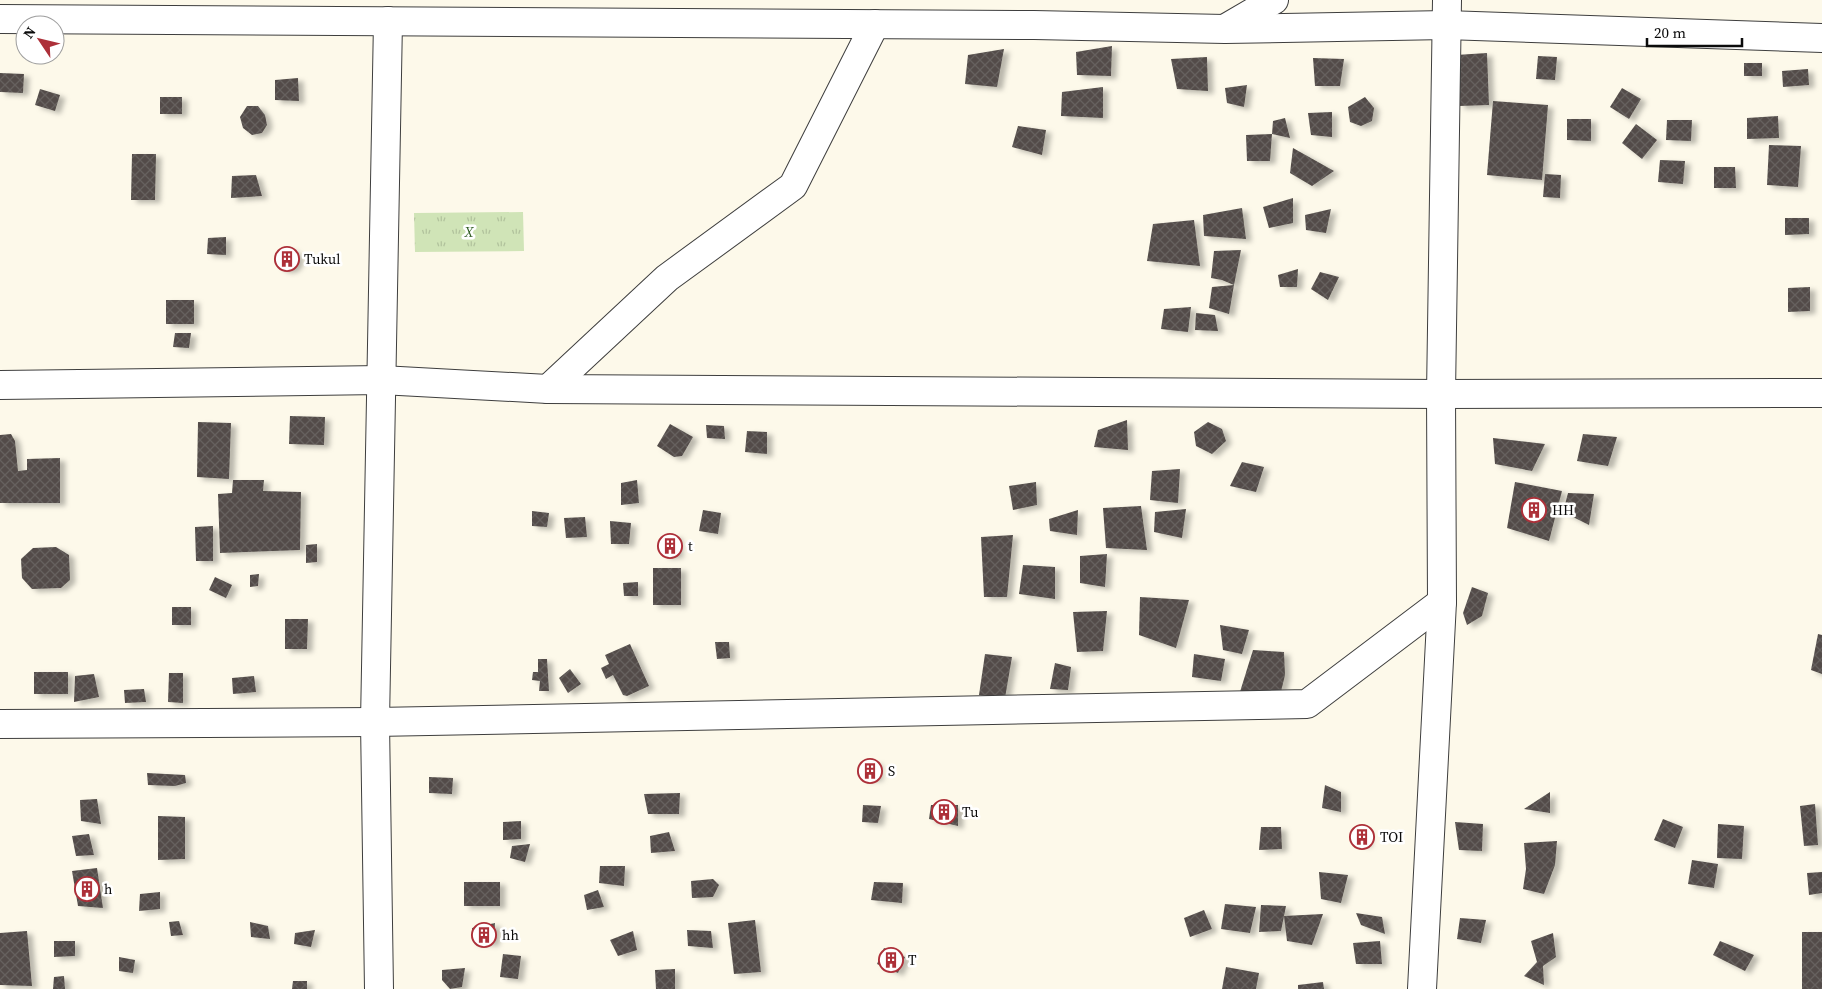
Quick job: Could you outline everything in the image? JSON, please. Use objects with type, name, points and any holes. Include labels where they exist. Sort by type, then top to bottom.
[{"type":"street","points":[[1224,29],[1274,0]]},
{"type":"street","points":[[1422,989],[1442,602],[1441,394],[1446,12]]},
{"type":"street","points":[[0,19],[875,24],[1224,29],[1446,12],[1822,38]]},
{"type":"street","points":[[379,989],[375,722],[388,21]]},
{"type":"street","points":[[548,389],[667,278],[793,186],[875,24]]},
{"type":"street","points":[[0,385],[381,380],[548,389],[1441,394],[1822,393]]},
{"type":"street","points":[[0,724],[375,722],[1307,704],[1442,602]]},
{"type":"green space","name":"X","points":[[523,212],[524,251],[415,252],[414,213]]},
{"type":"building","points":[[1112,46],[1111,76],[1077,75],[1076,52]]},
{"type":"building","points":[[1004,49],[997,87],[965,84],[968,55]]},
{"type":"building","points":[[1487,53],[1489,105],[1459,106],[1456,55]]},
{"type":"building","points":[[1538,56],[1557,57],[1555,80],[1536,79]]},
{"type":"building","points":[[1207,57],[1208,91],[1177,89],[1171,59]]},
{"type":"building","points":[[1313,58],[1344,59],[1340,86],[1315,86]]},
{"type":"building","points":[[1744,63],[1762,63],[1762,76],[1744,76]]},
{"type":"building","points":[[1808,69],[1809,85],[1783,87],[1782,71]]},
{"type":"building","points":[[0,73],[24,74],[23,93],[0,92]]},
{"type":"building","points":[[298,78],[299,101],[275,100],[275,80]]},
{"type":"building","points":[[1247,85],[1244,107],[1227,103],[1225,88]]},
{"type":"building","points":[[1103,87],[1103,118],[1061,116],[1062,92]]},
{"type":"building","points":[[1622,88],[1641,99],[1629,119],[1610,107]]},
{"type":"building","points":[[40,89],[60,95],[55,111],[35,105]]},
{"type":"building","points":[[160,97],[182,97],[182,114],[160,114]]},
{"type":"building","points":[[1365,97],[1374,108],[1372,121],[1361,126],[1350,122],[1348,107]]},
{"type":"building","points":[[1493,101],[1548,105],[1542,180],[1487,175]]},
{"type":"building","points":[[247,106],[258,106],[265,115],[267,125],[262,133],[252,135],[243,128],[240,117]]},
{"type":"building","points":[[1332,112],[1332,137],[1311,135],[1308,113]]},
{"type":"building","points":[[1778,116],[1779,138],[1747,139],[1747,118]]},
{"type":"building","points":[[1285,118],[1290,138],[1272,134],[1273,121]]},
{"type":"building","points":[[1567,119],[1591,119],[1591,141],[1567,140]]},
{"type":"building","points":[[1667,120],[1692,120],[1691,141],[1666,140]]},
{"type":"building","points":[[1636,124],[1657,140],[1642,159],[1622,143]]},
{"type":"building","points":[[1018,126],[1046,130],[1042,155],[1012,147]]},
{"type":"building","points":[[1272,134],[1270,161],[1247,161],[1246,135]]},
{"type":"building","points":[[1769,145],[1801,146],[1798,187],[1767,185]]},
{"type":"building","points":[[1293,148],[1334,171],[1312,186],[1290,173]]},
{"type":"building","points":[[132,154],[156,154],[155,200],[131,200]]},
{"type":"building","points":[[1660,160],[1685,161],[1683,184],[1658,182]]},
{"type":"building","points":[[1714,167],[1735,167],[1736,188],[1714,188]]},
{"type":"building","points":[[1545,174],[1561,175],[1560,198],[1543,197]]},
{"type":"building","points":[[256,175],[262,196],[231,198],[232,176]]},
{"type":"building","points":[[1293,198],[1293,223],[1269,228],[1263,207]]},
{"type":"building","points":[[1242,208],[1246,239],[1204,236],[1203,215]]},
{"type":"building","points":[[1331,209],[1326,233],[1306,230],[1305,215]]},
{"type":"building","points":[[1785,218],[1809,218],[1809,234],[1785,235]]},
{"type":"building","points":[[1194,220],[1200,266],[1147,261],[1153,224]]},
{"type":"building","points":[[226,237],[226,255],[207,254],[208,238]]},
{"type":"building","name":"Tukul","points":[[283,248],[291,248],[298,255],[298,263],[291,270],[283,270],[276,263],[276,255]]},
{"type":"building","points":[[1241,250],[1234,285],[1211,278],[1214,251]]},
{"type":"building","points":[[1298,269],[1297,287],[1280,287],[1278,275]]},
{"type":"building","points":[[1320,272],[1339,277],[1328,300],[1311,289]]},
{"type":"building","points":[[1234,285],[1229,314],[1209,308],[1212,287]]},
{"type":"building","points":[[1810,287],[1810,311],[1788,312],[1788,288]]},
{"type":"building","points":[[166,300],[194,300],[194,324],[166,324]]},
{"type":"building","points":[[1191,307],[1188,332],[1161,329],[1164,309]]},
{"type":"building","points":[[1196,313],[1215,315],[1218,331],[1195,330]]},
{"type":"building","points":[[175,333],[191,333],[189,348],[173,347]]},
{"type":"building","points":[[290,416],[325,417],[324,445],[289,444]]},
{"type":"building","points":[[1127,420],[1128,450],[1094,447],[1098,430]]},
{"type":"building","points":[[198,422],[231,423],[229,479],[197,477]]},
{"type":"building","points":[[1208,422],[1222,429],[1226,441],[1212,454],[1196,446],[1194,432]]},
{"type":"building","points":[[670,424],[693,437],[682,456],[674,457],[657,446]]},
{"type":"building","points":[[706,425],[724,426],[725,439],[707,438]]},
{"type":"building","points":[[747,431],[767,432],[767,454],[745,452]]},
{"type":"building","points":[[11,434],[15,441],[18,471],[27,470],[27,459],[60,458],[60,503],[0,503],[0,435]]},
{"type":"building","points":[[1583,434],[1617,437],[1608,466],[1577,461]]},
{"type":"building","points":[[1493,438],[1545,444],[1532,471],[1495,464]]},
{"type":"building","points":[[1242,462],[1264,467],[1256,492],[1230,486]]},
{"type":"building","points":[[1180,469],[1178,503],[1150,500],[1152,471]]},
{"type":"building","points":[[233,480],[264,480],[263,491],[301,492],[300,550],[220,553],[218,494],[232,493]]},
{"type":"building","points":[[637,480],[639,503],[621,505],[621,483]]},
{"type":"building","points":[[1036,482],[1037,505],[1013,510],[1009,486]]},
{"type":"building","name":"HH","points":[[1515,482],[1562,491],[1549,541],[1507,528]]},
{"type":"building","points":[[1568,493],[1594,494],[1589,525],[1563,512]]},
{"type":"building","points":[[1141,506],[1147,550],[1106,548],[1103,508]]},
{"type":"building","points":[[1186,509],[1182,538],[1154,532],[1155,512]]},
{"type":"building","points":[[703,510],[721,513],[718,534],[699,531]]},
{"type":"building","points":[[1078,510],[1077,535],[1050,531],[1049,519]]},
{"type":"building","points":[[532,511],[549,513],[547,527],[532,526]]},
{"type":"building","points":[[585,517],[587,537],[566,538],[564,518]]},
{"type":"building","points":[[610,521],[631,523],[629,544],[611,544]]},
{"type":"building","points":[[213,526],[213,561],[196,561],[195,527]]},
{"type":"building","name":"t","points":[[677,535],[678,555],[664,556],[662,537]]},
{"type":"building","points":[[1013,535],[1007,597],[984,597],[981,537]]},
{"type":"building","points":[[317,544],[317,562],[306,563],[306,545]]},
{"type":"building","points":[[56,547],[69,555],[70,580],[61,588],[32,589],[22,578],[21,559],[33,548]]},
{"type":"building","points":[[1107,554],[1105,587],[1080,583],[1080,556]]},
{"type":"building","points":[[1023,565],[1055,567],[1055,599],[1019,594]]},
{"type":"building","points":[[653,568],[681,568],[681,605],[653,605]]},
{"type":"building","points":[[259,574],[258,586],[250,587],[250,575]]},
{"type":"building","points":[[215,577],[232,585],[226,598],[209,590]]},
{"type":"building","points":[[638,582],[638,596],[624,596],[623,583]]},
{"type":"building","points":[[1472,587],[1488,593],[1482,616],[1467,625],[1463,613]]},
{"type":"building","points":[[1140,597],[1189,600],[1176,648],[1139,635]]},
{"type":"building","points":[[172,607],[191,607],[191,625],[172,625]]},
{"type":"building","points":[[1107,611],[1103,651],[1077,652],[1073,612]]},
{"type":"building","points":[[285,619],[308,619],[307,649],[285,649]]},
{"type":"building","points":[[1220,625],[1249,630],[1242,654],[1223,650]]},
{"type":"building","points":[[1818,634],[1822,635],[1822,674],[1811,670]]},
{"type":"building","points":[[715,642],[729,642],[730,658],[717,659]]},
{"type":"building","points":[[630,644],[649,686],[627,696],[623,695],[613,675],[606,679],[601,668],[609,664],[605,655]]},
{"type":"building","points":[[1253,650],[1284,652],[1285,675],[1280,696],[1239,695]]},
{"type":"building","points":[[985,654],[1012,657],[1005,698],[979,695]]},
{"type":"building","points":[[1194,654],[1225,659],[1221,681],[1192,677]]},
{"type":"building","points":[[538,659],[547,659],[549,691],[539,691],[540,681],[532,680],[533,672],[538,672]]},
{"type":"building","points":[[1055,663],[1071,667],[1068,690],[1050,689]]},
{"type":"building","points":[[570,669],[581,684],[568,693],[559,678]]},
{"type":"building","points":[[34,672],[68,672],[68,694],[34,694]]},
{"type":"building","points":[[169,673],[183,673],[183,703],[168,702]]},
{"type":"building","points":[[94,674],[99,697],[74,702],[75,676]]},
{"type":"building","points":[[254,676],[256,692],[233,694],[232,678]]},
{"type":"building","points":[[144,689],[146,702],[125,703],[124,690]]},
{"type":"building","name":"S","points":[[877,761],[878,778],[863,779],[862,764]]},
{"type":"building","points":[[147,773],[185,775],[186,783],[175,786],[148,785]]},
{"type":"building","points":[[429,777],[453,778],[452,794],[429,793]]},
{"type":"building","points":[[1325,785],[1341,792],[1341,812],[1322,808]]},
{"type":"building","points":[[1550,792],[1550,813],[1524,809]]},
{"type":"building","points":[[680,793],[679,814],[648,814],[644,794]]},
{"type":"building","points":[[97,799],[101,824],[81,821],[80,800]]},
{"type":"building","points":[[1815,804],[1818,845],[1804,846],[1800,806]]},
{"type":"building","points":[[863,805],[881,806],[878,823],[862,822]]},
{"type":"building","name":"Tu","points":[[931,805],[958,805],[958,826],[929,819]]},
{"type":"building","points":[[158,816],[185,817],[185,859],[158,860]]},
{"type":"building","points":[[1663,819],[1683,827],[1675,848],[1654,840]]},
{"type":"building","points":[[521,821],[521,839],[503,840],[503,822]]},
{"type":"building","points":[[1455,822],[1483,824],[1482,851],[1459,850]]},
{"type":"building","points":[[1718,824],[1744,826],[1742,859],[1717,858]]},
{"type":"building","points":[[1261,827],[1281,827],[1282,849],[1259,850]]},
{"type":"building","name":"TOI","points":[[1366,829],[1367,844],[1360,844],[1354,830]]},
{"type":"building","points":[[669,832],[675,851],[651,853],[650,836]]},
{"type":"building","name":"h","points":[[89,834],[94,855],[76,856],[72,836]]},
{"type":"building","points":[[1557,841],[1555,865],[1544,894],[1523,889],[1526,869],[1524,843]]},
{"type":"building","points":[[530,844],[525,862],[510,858],[512,846]]},
{"type":"building","points":[[1692,860],[1718,864],[1714,888],[1688,884]]},
{"type":"building","points":[[600,866],[625,866],[624,886],[599,883]]},
{"type":"building","name":"h","points":[[97,868],[103,908],[78,906],[72,871]]},
{"type":"building","points":[[1319,872],[1348,875],[1341,903],[1321,899]]},
{"type":"building","points":[[1822,872],[1822,893],[1809,895],[1807,873]]},
{"type":"building","points":[[713,879],[719,885],[713,897],[692,898],[691,881]]},
{"type":"building","points":[[464,882],[500,882],[500,906],[464,906]]},
{"type":"building","points":[[874,882],[903,883],[902,903],[871,900]]},
{"type":"building","points":[[598,890],[604,907],[587,910],[584,895]]},
{"type":"building","name":"h","points":[[160,892],[160,909],[139,911],[140,894]]},
{"type":"building","points":[[1225,904],[1256,907],[1250,933],[1221,929]]},
{"type":"building","points":[[1261,905],[1286,906],[1281,931],[1259,932]]},
{"type":"building","points":[[1204,910],[1212,929],[1190,937],[1184,918]]},
{"type":"building","points":[[1356,913],[1382,917],[1385,934],[1361,925]]},
{"type":"building","points":[[1323,914],[1312,945],[1287,941],[1284,916]]},
{"type":"building","points":[[1460,918],[1486,920],[1481,943],[1457,939]]},
{"type":"building","points":[[755,920],[761,972],[734,974],[728,923]]},
{"type":"building","points":[[179,921],[183,935],[171,936],[169,922]]},
{"type":"building","points":[[250,922],[268,926],[270,939],[251,937]]},
{"type":"building","name":"hh","points":[[495,923],[494,943],[473,942],[472,928]]},
{"type":"building","points":[[315,930],[311,947],[294,944],[295,933]]},
{"type":"building","points":[[687,930],[711,931],[713,948],[688,946]]},
{"type":"building","points":[[27,931],[32,986],[0,985],[0,933]]},
{"type":"building","points":[[633,931],[637,950],[618,956],[610,940]]},
{"type":"building","points":[[1802,932],[1822,932],[1822,989],[1802,989]]},
{"type":"building","points":[[1553,933],[1556,957],[1543,966],[1544,985],[1524,976],[1537,962],[1531,941]]},
{"type":"building","points":[[54,941],[75,941],[75,956],[54,957]]},
{"type":"building","points":[[1380,941],[1382,964],[1356,964],[1353,943]]},
{"type":"building","points":[[1720,941],[1754,955],[1745,971],[1713,955]]},
{"type":"building","name":"T","points":[[884,948],[905,957],[898,973],[877,964]]},
{"type":"building","points":[[503,954],[521,956],[518,979],[500,977]]},
{"type":"building","points":[[119,957],[135,960],[133,973],[119,971]]},
{"type":"building","points":[[1226,967],[1259,973],[1256,989],[1222,989]]},
{"type":"building","points":[[465,968],[462,987],[450,989],[442,980],[442,970]]},
{"type":"building","points":[[675,969],[675,989],[656,989],[655,970]]},
{"type":"building","points":[[64,976],[65,989],[53,989],[54,977]]},
{"type":"building","points":[[293,981],[307,981],[307,989],[292,989]]},
{"type":"building","points":[[1323,982],[1324,989],[1298,989],[1298,985]]},
{"type":"place","name":"Tukul","points":[[287,259]]},
{"type":"place","name":"HH","points":[[1534,510]]},
{"type":"place","name":"t","points":[[670,546]]},
{"type":"place","name":"S","points":[[870,771]]},
{"type":"place","name":"Tu","points":[[944,812]]},
{"type":"place","name":"TOI","points":[[1362,837]]},
{"type":"place","name":"h","points":[[87,889]]},
{"type":"place","name":"hh","points":[[484,935]]},
{"type":"place","name":"T","points":[[891,960]]}]
